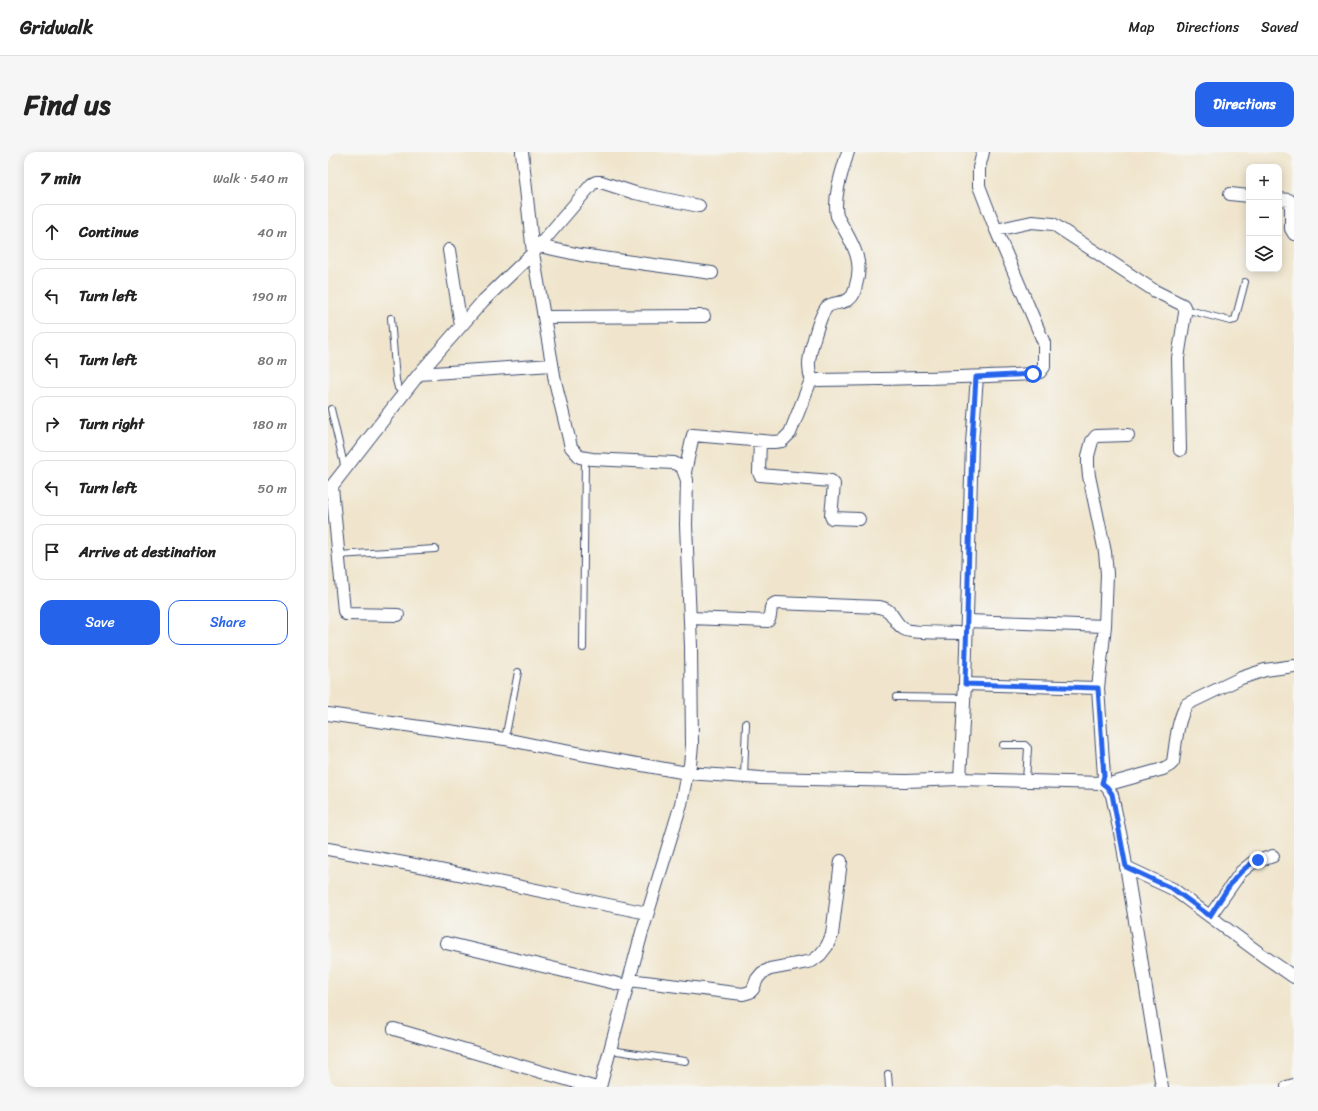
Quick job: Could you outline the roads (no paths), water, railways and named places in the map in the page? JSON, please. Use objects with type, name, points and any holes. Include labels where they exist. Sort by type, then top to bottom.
[{"type":"street","points":[[522,152],[544,317],[552,365],[571,447],[580,457],[585,458],[674,463],[682,467],[687,480],[686,525],[690,618],[692,745],[690,765],[681,804],[648,913],[600,1087]]},
{"type":"street","points":[[812,381],[808,365],[810,353],[822,315],[826,308],[830,305],[843,302],[854,294],[860,270],[858,256],[836,210],[837,196],[848,152]]},
{"type":"street","points":[[685,472],[693,435],[760,441],[782,441],[790,432],[808,385],[812,381],[976,377],[1033,374],[1040,372],[1044,367],[1044,343],[979,186],[979,168],[983,152]]},
{"type":"street","points":[[398,615],[345,613],[330,489],[418,374],[483,301],[536,249],[589,187],[596,182],[635,193],[699,206]]},
{"type":"street","points":[[1230,194],[1246,196]]},
{"type":"street","points":[[1282,199],[1289,200],[1291,202],[1290,229],[1294,234]]},
{"type":"street","points":[[996,230],[1032,222],[1053,224],[1155,291],[1183,305],[1185,310],[1178,358],[1180,450]]},
{"type":"street","points":[[536,249],[712,273]]},
{"type":"street","points":[[449,250],[461,326]]},
{"type":"street","points":[[544,317],[704,316]]},
{"type":"street","points":[[418,374],[552,365]]},
{"type":"street","points":[[960,779],[965,684],[972,443],[976,377]]},
{"type":"street","points":[[1128,434],[1096,436],[1092,441],[1088,456],[1089,476],[1105,552],[1107,593],[1098,688],[1104,785],[1112,794],[1126,867],[1162,1087]]},
{"type":"street","points":[[760,441],[758,472],[760,475],[831,481],[834,484],[832,518],[859,519]]},
{"type":"street","points":[[690,618],[768,621],[770,618],[770,606],[776,603],[885,608],[890,611],[901,627],[910,631],[967,627],[1105,626]]},
{"type":"street","points":[[328,714],[505,739],[687,773],[744,777],[906,781],[960,779],[1104,785],[1163,769],[1170,765],[1173,762],[1179,721],[1187,704],[1241,678],[1265,670],[1294,666]]},
{"type":"street","points":[[965,684],[1098,688]]},
{"type":"street","points":[[328,849],[420,866],[648,913]]},
{"type":"street","points":[[1210,916],[1240,872],[1252,863],[1272,856]]},
{"type":"street","points":[[446,943],[628,983],[743,994],[750,992],[762,973],[770,968],[812,960],[820,955],[827,946],[832,935],[841,861]]},
{"type":"street","points":[[1126,867],[1173,889],[1262,955],[1294,976]]},
{"type":"street","points":[[394,1029],[593,1087]]},
{"type":"street","points":[[1288,1087],[1294,1085]]},
{"type":"lane","points":[[1185,310],[1230,321],[1235,320],[1245,282]]},
{"type":"lane","points":[[391,318],[396,380],[398,388],[404,393]]},
{"type":"lane","points":[[331,409],[345,469]]},
{"type":"lane","points":[[583,648],[585,458]]},
{"type":"lane","points":[[338,555],[435,549]]},
{"type":"lane","points":[[505,739],[518,672]]},
{"type":"lane","points":[[896,697],[964,698]]},
{"type":"lane","points":[[744,777],[746,724]]},
{"type":"lane","points":[[1003,745],[1027,746],[1026,781]]},
{"type":"lane","points":[[610,1050],[685,1061]]},
{"type":"lane","points":[[888,1074],[889,1087]]}]
